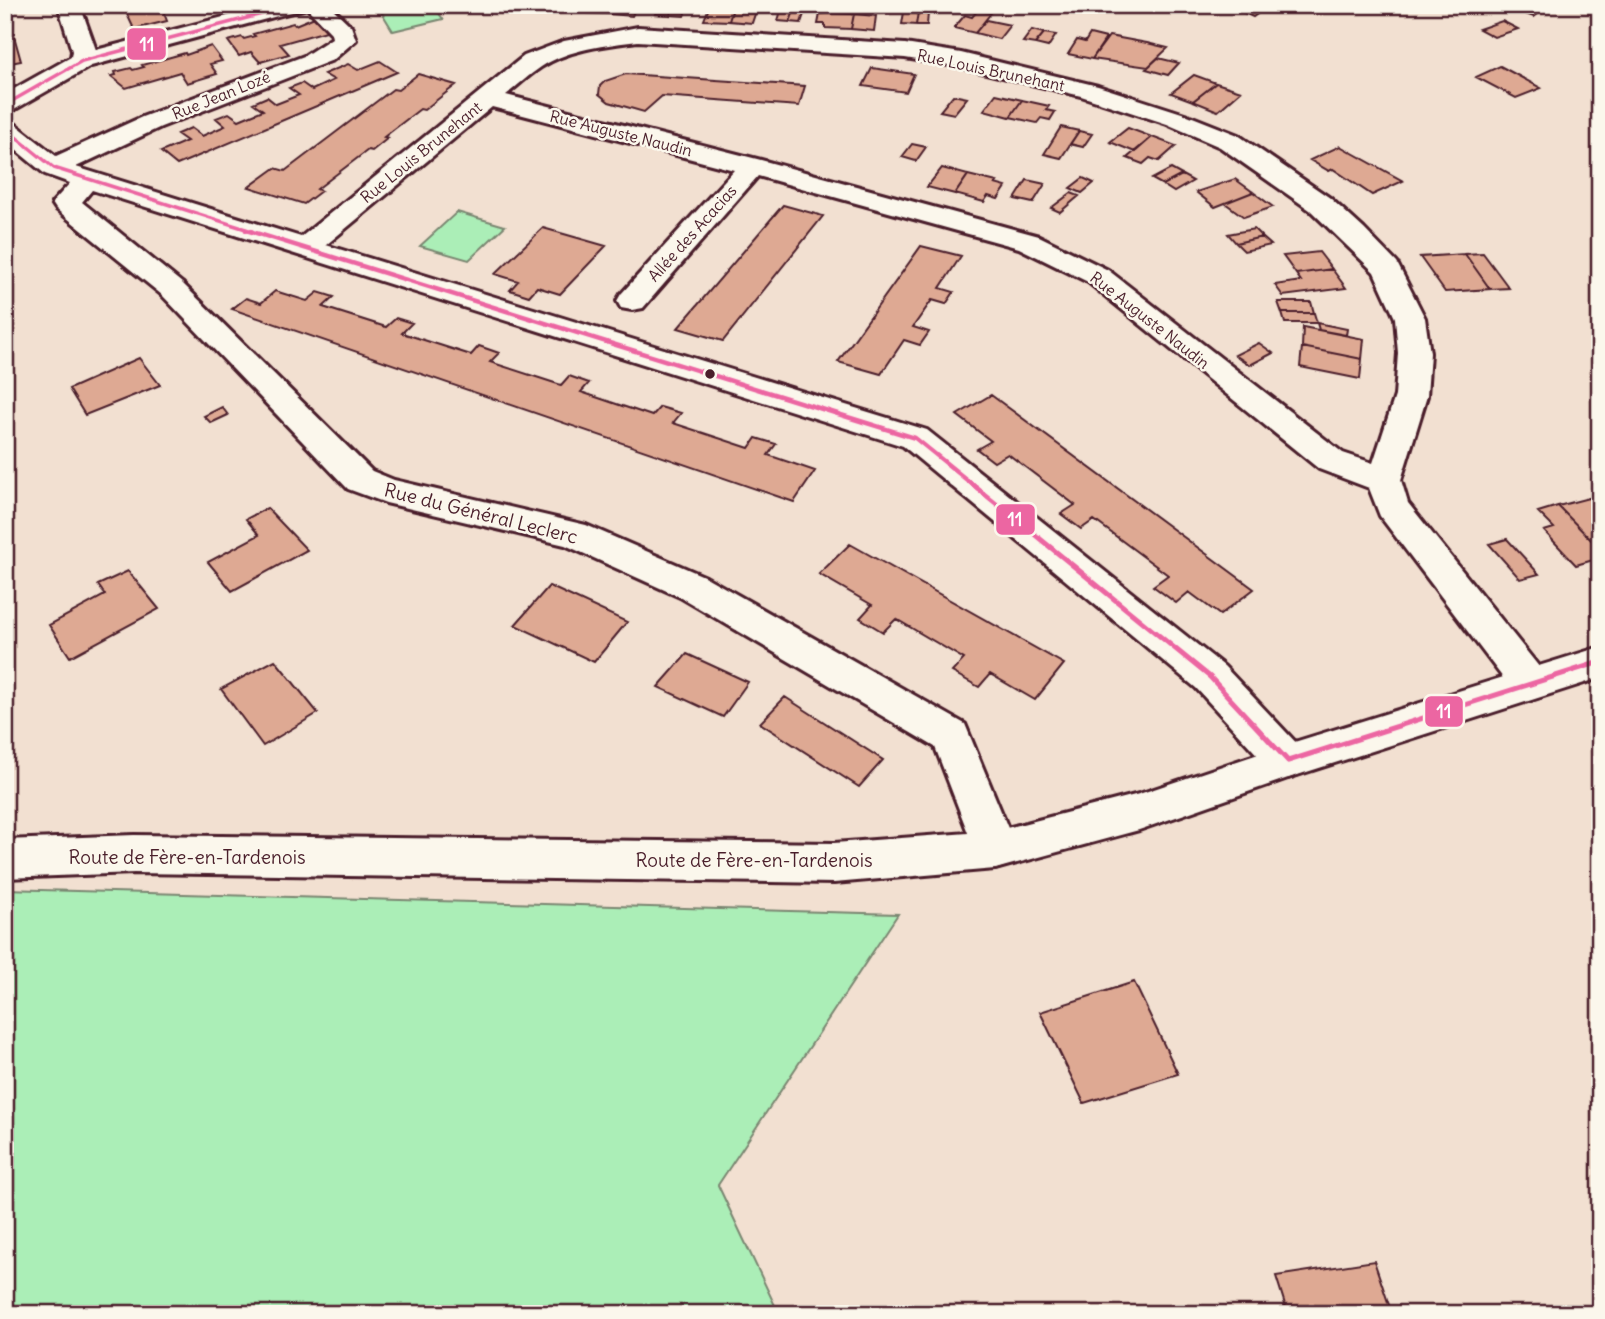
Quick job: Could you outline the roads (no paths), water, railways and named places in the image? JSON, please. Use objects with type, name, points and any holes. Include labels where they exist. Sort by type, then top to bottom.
[{"type":"street","points":[[69,5],[84,51],[82,61]]},
{"type":"street","points":[[5,105],[82,61],[298,5]]},
{"type":"street","name":"Rue Jean Lozé","points":[[54,168],[89,149],[325,56],[344,40],[343,31],[316,5]]},
{"type":"street","name":"Rue Louis Brunehant","points":[[306,247],[533,61],[569,45],[598,38],[638,34],[905,51],[961,60],[1089,91],[1176,119],[1229,141],[1320,204],[1354,235],[1387,269],[1410,318],[1414,353],[1411,396],[1384,480]]},
{"type":"street","name":"Rue Auguste Naudin","points":[[487,98],[752,166],[1030,242],[1098,276],[1331,461],[1384,480]]},
{"type":"street","points":[[5,128],[54,168],[87,180],[915,438],[1210,677],[1288,761]]},
{"type":"street","name":"Allée des Acacias","points":[[632,301],[752,166]]},
{"type":"street","name":"Rue du Général Leclerc","points":[[87,180],[66,203],[172,289],[360,480],[386,491],[573,534],[693,587],[940,729],[951,736],[995,849]]},
{"type":"street","points":[[1384,480],[1392,507],[1530,684]]},
{"type":"street","name":"Route de Fère-en-Tardenois","points":[[5,859],[134,854],[834,863],[995,849],[1139,812],[1288,761],[1600,662]]}]
